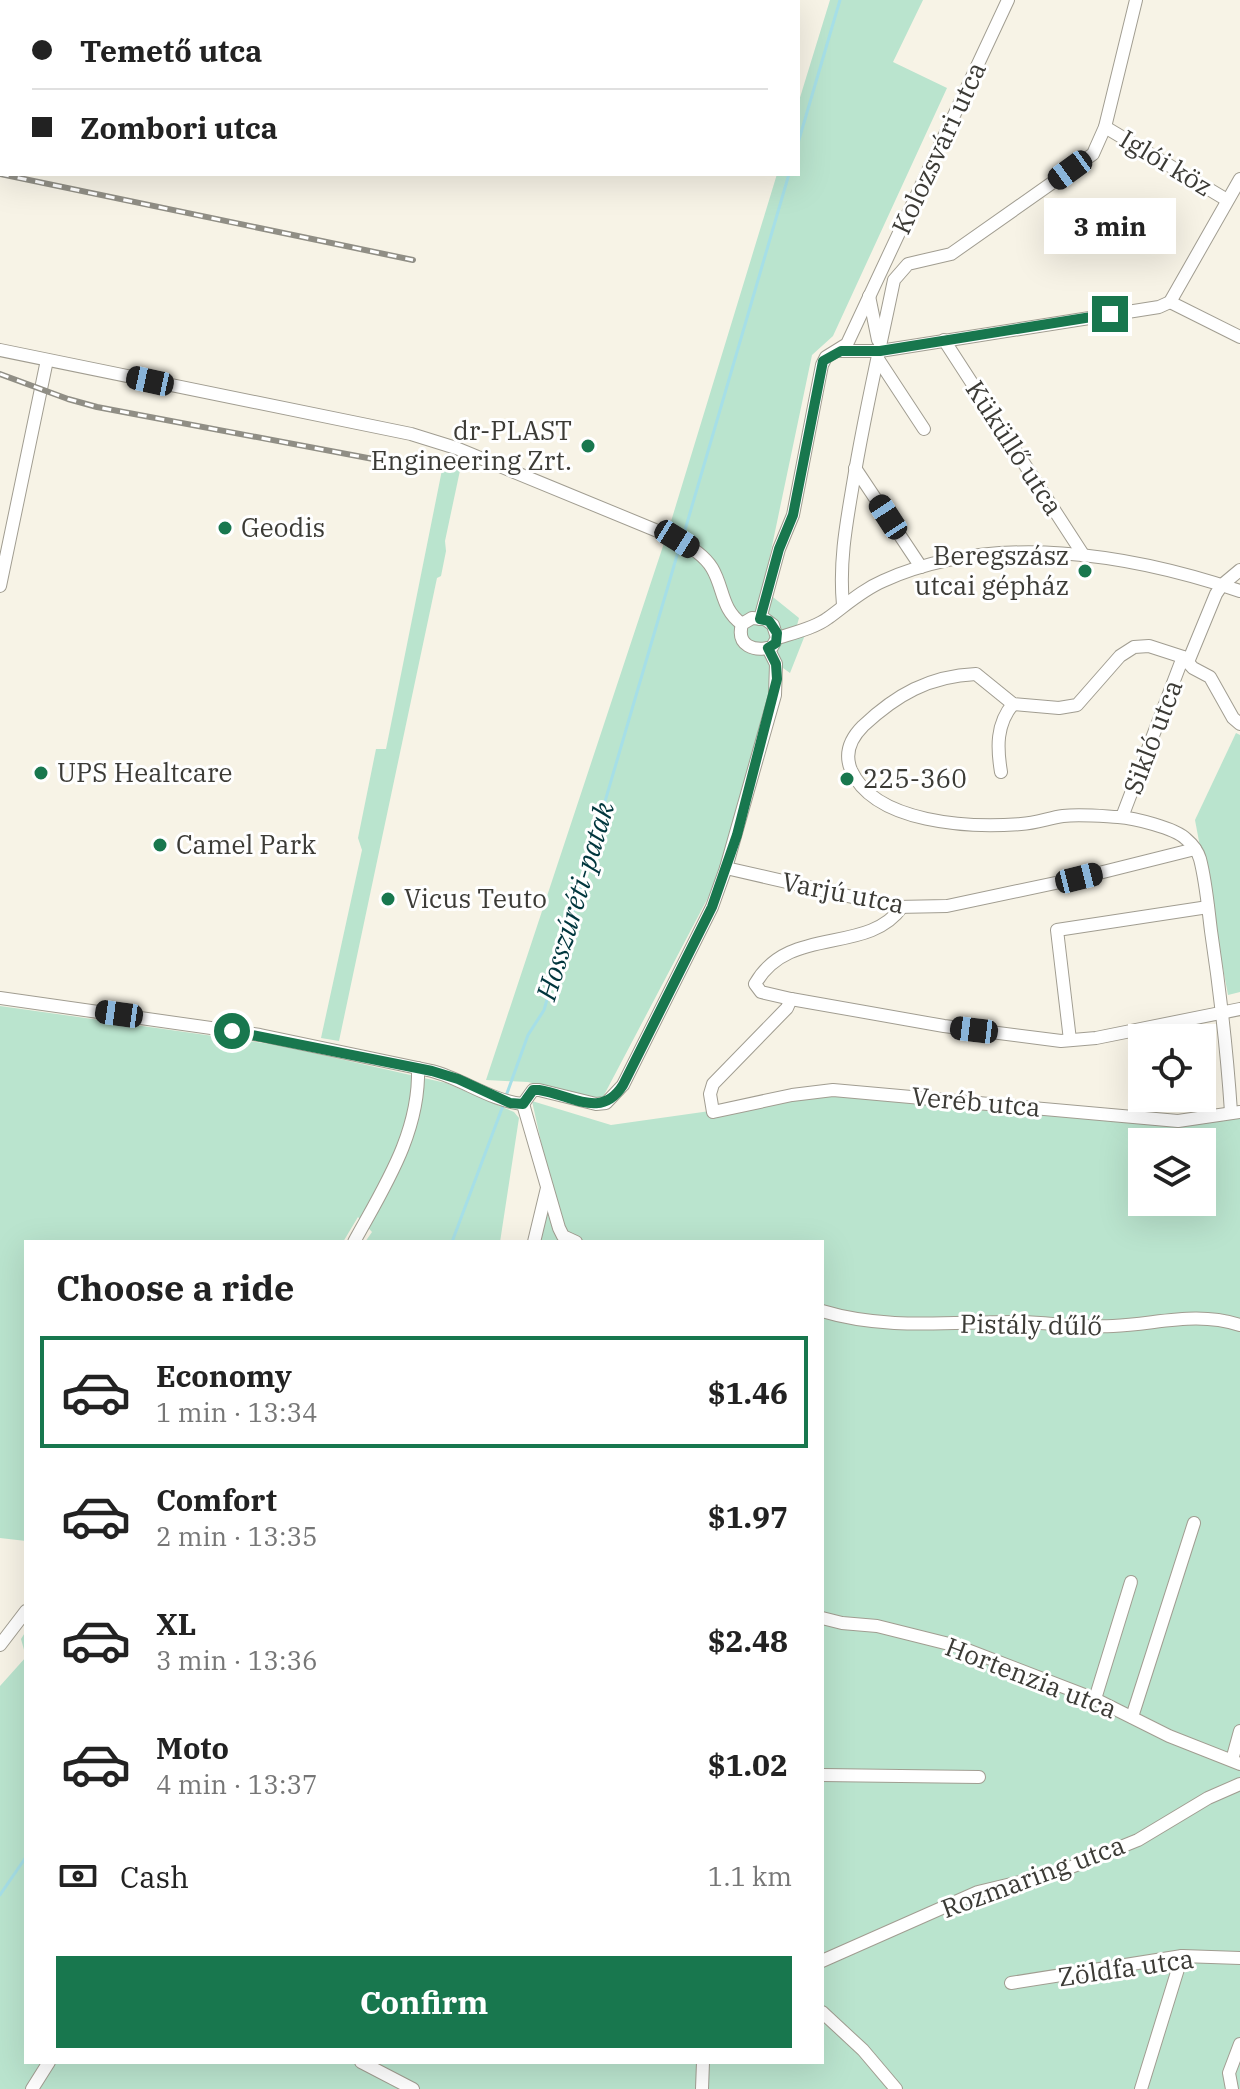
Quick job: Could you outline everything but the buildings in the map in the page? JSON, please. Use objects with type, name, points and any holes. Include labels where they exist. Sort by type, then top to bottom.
[{"type":"street","name":"Kolozsvári utca","points":[[760,619],[779,549],[793,515],[822,365],[826,357],[841,351],[847,344],[1008,0]]},
{"type":"street","points":[[843,605],[842,548],[855,468],[894,280],[902,267],[908,264],[946,256],[957,250],[1093,154],[1105,127],[1136,0]]},
{"type":"street","name":"Iglói köz","points":[[1105,127],[1227,200]]},
{"type":"street","points":[[841,351],[879,355],[944,340],[1159,307],[1170,302],[1240,179]]},
{"type":"street","points":[[869,296],[879,355],[924,429]]},
{"type":"street","points":[[1170,302],[1240,337]]},
{"type":"street","name":"Küküllő utca","points":[[944,340],[1084,556]]},
{"type":"street","points":[[0,350],[411,434],[456,448],[677,539],[711,566],[725,607],[742,624]]},
{"type":"street","points":[[0,586],[47,360]]},
{"type":"street","points":[[855,468],[921,567]]},
{"type":"street","points":[[775,631],[776,643],[768,648],[746,646],[740,635],[742,624],[752,618],[760,619],[775,631],[811,626],[826,620],[843,605],[883,581],[952,559],[985,555],[1084,556],[1141,564],[1240,591]]},
{"type":"street","points":[[1222,585],[1240,570]]},
{"type":"street","name":"Sikló utca","points":[[1122,817],[1186,660],[1222,585]]},
{"type":"street","points":[[1236,1112],[1199,856],[1185,837],[1173,830],[1122,817],[1066,816],[1005,825],[950,823],[891,808],[872,796],[857,781],[849,766],[850,744],[857,732],[906,692],[949,675],[976,674],[1013,704],[1059,708],[1077,705],[1120,656],[1134,647],[1149,646],[1186,660],[1193,668],[1210,677],[1233,718],[1240,724]]},
{"type":"street","points":[[516,1104],[533,1090],[606,1103],[618,1093],[712,907],[726,868],[775,695],[776,664],[768,648]]},
{"type":"street","points":[[1001,772],[997,744],[1013,704]]},
{"type":"street","name":"Varjú utca","points":[[726,868],[902,907],[947,906],[1195,849]]},
{"type":"street","points":[[902,907],[894,918],[871,931],[812,943],[783,955],[763,970],[755,984],[761,992],[791,999],[944,1026],[1061,1041],[1096,1038],[1240,1009]]},
{"type":"street","points":[[1070,1040],[1057,930],[1208,907]]},
{"type":"street","points":[[0,998],[260,1035],[418,1068],[458,1079],[516,1104]]},
{"type":"street","name":"Veréb utca","points":[[791,999],[787,1008],[713,1084],[710,1094],[713,1112],[792,1095],[833,1090],[1178,1121],[1236,1112]]},
{"type":"street","points":[[355,1240],[410,1133],[419,1093],[418,1068]]},
{"type":"street","points":[[516,1104],[559,1228],[563,1236],[572,1240]]},
{"type":"street","points":[[534,1240],[547,1188]]},
{"type":"street","points":[[537,1228],[559,1228]]},
{"type":"street","name":"Pistály dűlő","points":[[824,1312],[848,1319],[900,1325],[1021,1322],[1108,1327],[1198,1317],[1223,1319],[1240,1325]]},
{"type":"street","points":[[1132,1717],[1163,1628],[1194,1523]]},
{"type":"street","points":[[1095,1699],[1131,1582]]},
{"type":"street","points":[[0,1645],[24,1614]]},
{"type":"street","name":"Hortenzia utca","points":[[824,1618],[877,1626],[957,1646],[1095,1699],[1169,1736],[1236,1762]]},
{"type":"street","points":[[1236,1762],[1240,1731]]},
{"type":"street","points":[[824,1775],[979,1777]]},
{"type":"street","name":"Rozmaring utca","points":[[824,1960],[978,1892],[1054,1874],[1138,1840],[1208,1798],[1240,1784]]},
{"type":"street","points":[[1141,2089],[1182,1956]]},
{"type":"street","name":"Zöldfa utca","points":[[1011,1983],[1182,1956],[1240,1958]]},
{"type":"street","points":[[824,2014],[863,2050],[896,2089]]},
{"type":"street","points":[[1232,2089],[1229,2073],[1240,2044]]},
{"type":"street","points":[[32,2089],[48,2064]]},
{"type":"street","points":[[365,2064],[413,2089]]},
{"type":"street","points":[[702,2089],[703,2064]]},
{"type":"green space","points":[[830,0],[923,0],[893,62],[947,88],[833,336],[812,355],[763,589],[799,618],[794,636],[805,635],[790,673],[783,668],[722,871],[603,1097],[595,1099],[528,1082],[486,1080],[669,528],[776,176],[800,176],[800,98]]},
{"type":"green space","points":[[445,455],[462,461],[441,576],[437,578],[339,1041],[321,1038],[362,850],[358,838],[376,749],[386,749]]},
{"type":"green space","points":[[1236,733],[1240,735],[1240,992],[1228,995],[1195,820]]},
{"type":"green space","points":[[0,1006],[278,1045],[446,1083],[514,1112],[519,1118],[500,1240],[366,1240],[372,1232],[358,1217],[344,1240],[24,1240],[24,1541],[0,1538]]},
{"type":"green space","points":[[835,1087],[1123,1117],[1240,1115],[1240,2089],[0,2089],[0,1686],[24,1659],[24,2064],[824,2064],[824,1240],[531,1240],[548,1174],[532,1101],[611,1125],[717,1110]]},
{"type":"waterway","name":"Hosszúréti-patak","points":[[800,136],[840,0]]},
{"type":"waterway","name":"Hosszúréti-patak","points":[[685,530],[788,176]]},
{"type":"waterway","name":"Hosszúréti-patak","points":[[506,1096],[528,1035],[544,1010],[678,552]]},
{"type":"waterway","name":"Hosszúréti-patak","points":[[453,1240],[504,1103]]},
{"type":"waterway","name":"Hosszúréti-patak","points":[[0,1895],[24,1860]]},
{"type":"railway","points":[[10,176],[413,260]]},
{"type":"railway","points":[[0,374],[97,407],[389,462]]},
{"type":"place","name":"dr-PLAST Engineering Zrt.","points":[[588,446]]},
{"type":"place","name":"Geodis","points":[[225,528]]},
{"type":"place","name":"Beregszász utcai gépház","points":[[1085,571]]},
{"type":"place","name":"UPS Healtcare","points":[[41,773]]},
{"type":"place","name":"225-360","points":[[847,779]]},
{"type":"place","name":"Camel Park","points":[[160,845]]},
{"type":"place","name":"Vicus Teuto","points":[[388,899]]},
{"type":"route","points":[[232,1031],[444,1074],[510,1103],[523,1104],[533,1090],[596,1104],[611,1100],[623,1085],[712,907],[737,835],[777,679],[776,664],[768,648],[776,643],[776,629],[769,621],[760,619],[779,549],[793,515],[823,361],[841,351],[880,351],[1110,314]]}]
